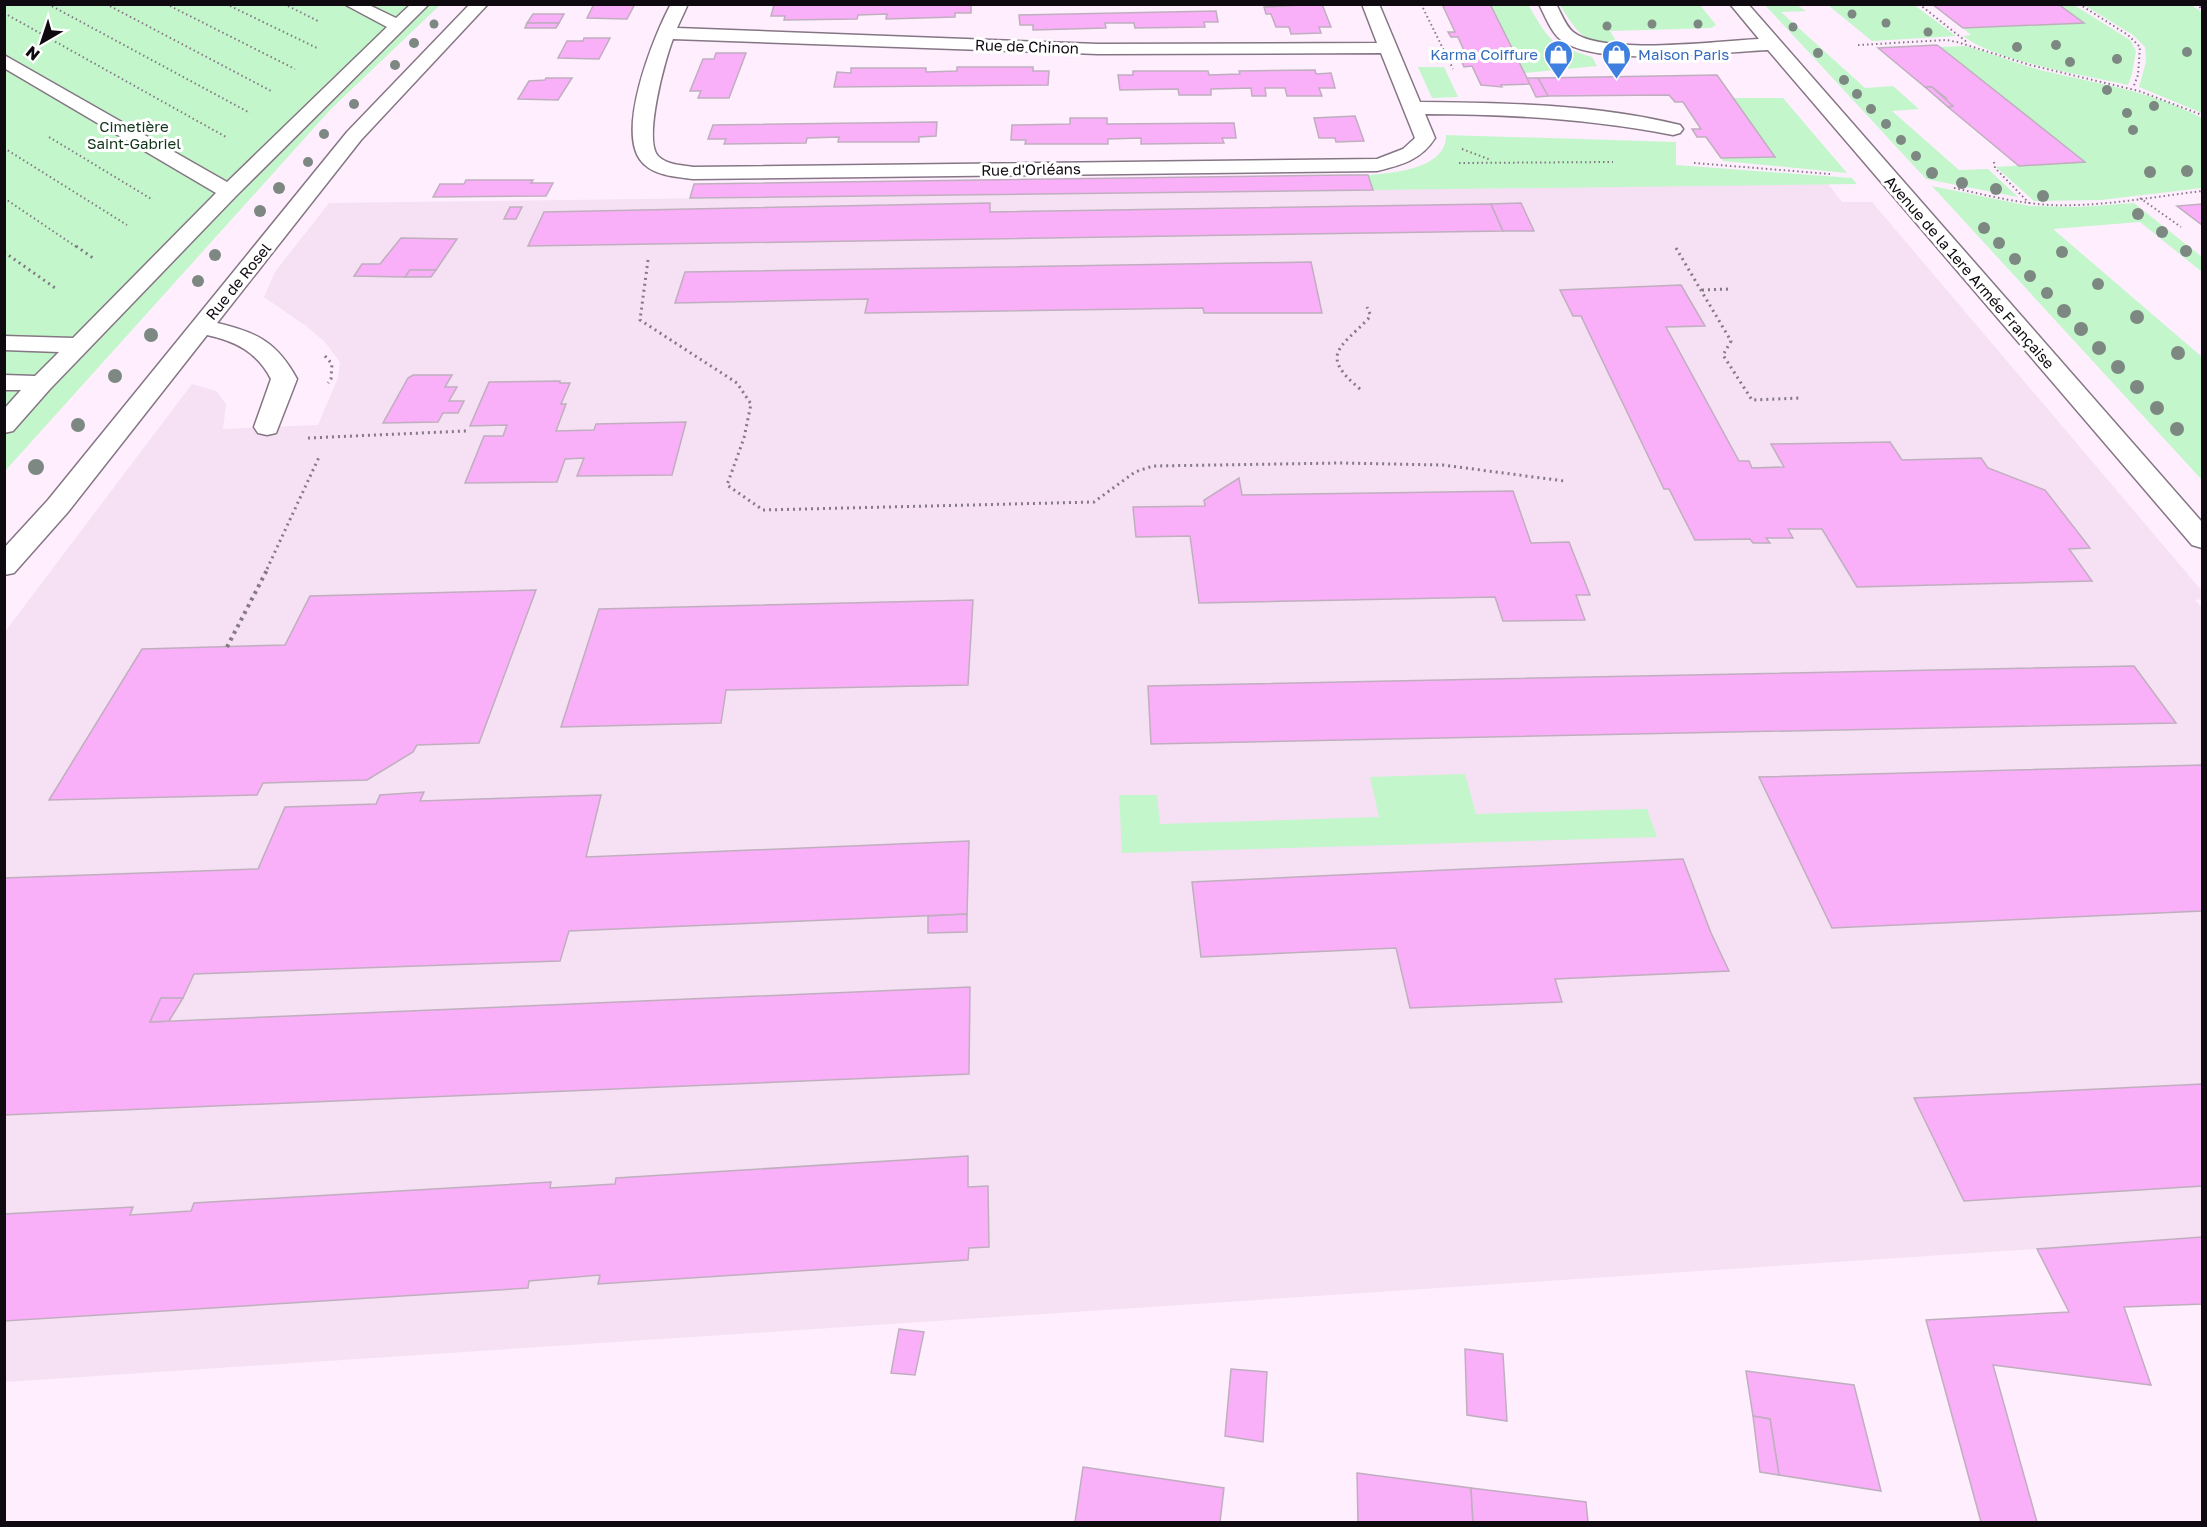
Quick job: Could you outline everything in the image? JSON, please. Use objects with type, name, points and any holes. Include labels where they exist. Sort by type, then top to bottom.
[{"type":"street","points":[[352,4],[399,26]]},
{"type":"street","points":[[4,425],[41,384],[229,192],[421,4]]},
{"type":"street","name":"Rue de Rosel","points":[[4,566],[58,506],[354,136],[480,4]]},
{"type":"street","name":"Rue d'Orléans","points":[[680,4],[656,61],[642,138],[644,153],[651,161],[664,168],[693,173],[1377,165],[1404,158],[1420,147],[1425,138],[1370,4]]},
{"type":"street","points":[[1547,4],[1567,36],[1589,47],[1622,50],[1772,44]]},
{"type":"street","name":"Avenue de la 1ere Armée Française","points":[[1738,4],[2202,539]]},
{"type":"street","name":"Rue de Chinon","points":[[666,33],[1110,49],[1388,48]]},
{"type":"street","points":[[4,60],[229,192]]},
{"type":"street","points":[[1413,108],[1472,107],[1622,118],[1673,129]]},
{"type":"street","points":[[201,327],[242,337],[261,348],[278,362],[284,378],[267,427]]},
{"type":"street","points":[[4,343],[79,345]]},
{"type":"street","points":[[4,382],[41,384]]},
{"type":"path","points":[[48,4],[274,127],[295,128]]},
{"type":"path","points":[[106,4],[275,93]]},
{"type":"path","points":[[166,4],[299,71]]},
{"type":"path","points":[[226,4],[321,50]]},
{"type":"path","points":[[1422,4],[1472,107]]},
{"type":"path","points":[[1919,4],[1971,45]]},
{"type":"path","points":[[2079,4],[2128,35],[2140,47],[2138,75],[2133,88]]},
{"type":"path","points":[[2196,4],[2202,9]]},
{"type":"path","points":[[4,13],[232,140]]},
{"type":"path","points":[[1858,45],[1946,40],[1971,45],[2038,67],[2133,88],[2202,115]]},
{"type":"path","points":[[1673,129],[1682,143],[1688,162],[1831,174]]},
{"type":"path","points":[[44,134],[153,200]]},
{"type":"path","points":[[4,148],[127,225]]},
{"type":"path","points":[[1462,149],[1492,160]]},
{"type":"path","points":[[1458,163],[1492,160],[1619,162]]},
{"type":"path","points":[[1994,162],[1995,168],[2029,203]]},
{"type":"path","points":[[1950,187],[2029,203],[2076,205],[2202,191]]},
{"type":"path","points":[[4,198],[93,258]]},
{"type":"path","points":[[2140,198],[2181,227]]},
{"type":"path","points":[[1676,248],[1731,341],[1723,355],[1752,400],[1800,398]]},
{"type":"path","points":[[4,252],[58,290]]},
{"type":"path","points":[[648,260],[640,320],[737,383],[751,404],[744,438],[727,485],[763,510],[1094,502],[1135,472],[1154,466],[1341,462],[1443,465],[1564,481]]},
{"type":"path","points":[[1701,290],[1730,289]]},
{"type":"path","points":[[1360,389],[1342,375],[1338,355],[1340,346],[1368,319],[1370,314],[1367,307]]},
{"type":"path","points":[[321,351],[332,364],[331,379],[325,388]]},
{"type":"path","points":[[306,438],[466,431]]},
{"type":"path","points":[[227,647],[268,568],[320,455]]},
{"type":"shaded area","points":[[1828,184],[1842,202],[1872,202],[2202,591],[2202,599],[2195,600],[2202,608],[2202,1238],[5,1382],[4,633],[192,384],[216,391],[226,404],[223,429],[318,425],[338,378],[340,362],[325,342],[264,297],[275,272],[329,203]]},
{"type":"green space","name":"Cimetière Saint-Gabriel","points":[[5,5],[440,5],[331,109],[5,471]]},
{"type":"green space","points":[[1490,5],[1528,5],[1552,40],[1567,49],[1592,57],[1597,66],[1525,73]]},
{"type":"green space","points":[[1560,5],[1700,5],[1716,25],[1711,28],[1610,31],[1618,44],[1597,42],[1582,35]]},
{"type":"green space","points":[[1765,5],[1797,5],[1806,11],[1781,12],[1865,88],[1893,86],[1919,109],[1892,111],[1959,170],[1988,169],[2018,197],[1926,179]]},
{"type":"green space","points":[[1828,5],[1914,5],[1956,36],[1872,41]]},
{"type":"green space","points":[[2058,5],[2074,5],[2130,40],[2136,51],[2128,85],[2019,60],[1978,45],[1963,36],[1971,35],[1963,28],[2083,23]]},
{"type":"green space","points":[[2084,5],[2191,5],[2202,12],[2202,113],[2139,87],[2146,62],[2145,47],[2133,35]]},
{"type":"green space","points":[[1965,46],[2044,71],[2105,84],[2164,101],[2202,118],[2202,188],[2101,200],[2034,201],[1996,167],[2084,161],[1940,47]]},
{"type":"green space","points":[[1418,67],[1444,67],[1458,97],[1432,98]]},
{"type":"green space","points":[[1733,98],[1783,98],[1847,173],[1723,161],[1721,158],[1775,157]]},
{"type":"green space","points":[[1446,135],[1676,142],[1676,165],[1852,178],[1857,184],[1373,190],[1368,175],[1390,173],[1428,162],[1438,155],[1444,146]]},
{"type":"green space","points":[[1932,186],[2030,206],[2080,207],[2134,203],[2202,257],[2202,272],[2140,222],[2053,229],[2202,357],[2202,480]]},
{"type":"green space","points":[[1465,774],[1476,814],[1647,809],[1657,837],[1122,853],[1119,795],[1157,795],[1160,824],[1379,817],[1370,777]]},
{"type":"building","points":[[594,4],[635,4],[627,19],[587,18]]},
{"type":"building","points":[[971,4],[971,13],[955,13],[955,17],[886,19],[887,14],[858,15],[857,19],[784,20],[785,16],[771,16],[774,5]]},
{"type":"building","points":[[1322,4],[1331,27],[1319,27],[1321,33],[1291,34],[1289,27],[1276,27],[1271,14],[1266,14],[1264,7]]},
{"type":"building","points":[[1442,4],[1490,4],[1530,84],[1501,85],[1502,87],[1481,85],[1472,66],[1464,67],[1461,60],[1468,60],[1458,37],[1451,37],[1448,32],[1455,32]]},
{"type":"building","points":[[1932,4],[2058,4],[2084,23],[1963,28]]},
{"type":"building","points":[[1216,11],[1218,22],[1204,22],[1205,27],[1135,28],[1134,23],[1105,23],[1106,28],[1033,30],[1033,25],[1020,25],[1019,15]]},
{"type":"building","points":[[533,14],[564,14],[559,23],[527,23]]},
{"type":"building","points":[[527,23],[559,23],[556,28],[525,28]]},
{"type":"building","points":[[584,38],[610,38],[599,59],[558,58],[567,41],[583,41]]},
{"type":"building","points":[[1937,45],[2085,162],[2019,166],[1948,107],[1953,106],[1943,98],[1946,98],[1932,87],[1925,87],[1878,48]]},
{"type":"building","points":[[716,53],[746,53],[729,98],[698,98],[701,91],[690,91],[703,59],[714,59]]},
{"type":"building","points":[[957,67],[1033,67],[1033,71],[1049,71],[1048,85],[834,87],[837,72],[851,73],[851,68],[926,68],[926,72],[957,71]]},
{"type":"building","points":[[1315,70],[1316,74],[1331,73],[1335,88],[1319,88],[1322,96],[1287,96],[1285,88],[1265,88],[1266,96],[1252,96],[1251,88],[1211,89],[1211,95],[1179,95],[1178,89],[1120,90],[1118,75],[1133,75],[1133,71],[1208,71],[1209,75],[1240,74],[1239,71]]},
{"type":"building","points":[[1717,75],[1775,157],[1721,158],[1706,137],[1697,137],[1692,129],[1701,129],[1683,102],[1675,102],[1669,95],[1548,96],[1538,78]]},
{"type":"building","points":[[546,78],[572,78],[558,100],[518,99],[529,81]]},
{"type":"building","points":[[1527,78],[1538,78],[1548,96],[1536,97]]},
{"type":"building","points":[[1925,87],[1932,87],[1953,106],[1948,107]]},
{"type":"building","points":[[1355,116],[1364,141],[1336,142],[1335,138],[1319,138],[1314,118]]},
{"type":"building","points":[[1070,118],[1107,118],[1107,124],[1234,123],[1236,138],[1222,138],[1224,143],[1141,144],[1141,138],[1108,139],[1108,144],[1025,144],[1026,140],[1011,140],[1012,125],[1070,124]]},
{"type":"building","points":[[937,122],[936,136],[919,137],[919,142],[838,142],[839,137],[807,138],[806,143],[724,144],[726,139],[708,139],[713,125]]},
{"type":"building","points":[[1368,175],[1373,190],[690,198],[694,184]]},
{"type":"building","points":[[466,180],[533,180],[531,183],[553,183],[546,196],[433,197],[440,184],[464,184]]},
{"type":"building","points":[[990,203],[990,212],[1491,204],[1503,231],[528,246],[544,212]]},
{"type":"building","points":[[1521,203],[1534,231],[1503,231],[1491,204]]},
{"type":"building","points":[[2202,204],[2202,225],[2177,206]]},
{"type":"building","points":[[510,207],[522,207],[516,219],[504,219]]},
{"type":"building","points":[[401,238],[457,239],[436,270],[410,270],[405,277],[354,276],[362,264],[380,264]]},
{"type":"building","points":[[1311,262],[1322,313],[1204,313],[1203,308],[865,313],[868,299],[675,303],[685,272]]},
{"type":"building","points":[[410,270],[436,270],[431,277],[405,277]]},
{"type":"building","points":[[1681,285],[1705,326],[1666,327],[1739,461],[1749,461],[1752,468],[1784,467],[1771,444],[1890,442],[1902,460],[1981,458],[1988,468],[2045,490],[2090,548],[2069,549],[2092,581],[1857,587],[1822,529],[1788,529],[1793,538],[1766,538],[1770,543],[1753,543],[1750,539],[1695,540],[1669,489],[1664,489],[1581,316],[1573,316],[1560,290]]},
{"type":"building","points":[[413,375],[452,375],[445,387],[457,387],[449,401],[464,401],[458,413],[443,413],[438,422],[383,423],[408,378]]},
{"type":"building","points":[[560,381],[560,383],[570,383],[561,404],[566,404],[556,431],[594,430],[596,424],[686,422],[672,475],[577,476],[584,458],[565,459],[557,482],[465,483],[484,436],[503,436],[507,425],[470,426],[489,382]]},
{"type":"building","points":[[1239,478],[1242,495],[1513,491],[1531,543],[1569,542],[1590,595],[1576,595],[1585,620],[1503,621],[1495,597],[1199,603],[1190,536],[1136,537],[1133,507],[1205,506],[1204,500]]},
{"type":"building","points":[[536,590],[479,743],[417,745],[413,752],[367,780],[263,783],[257,795],[49,800],[142,649],[285,645],[310,596]]},
{"type":"building","points":[[973,600],[968,685],[726,690],[721,723],[561,727],[599,609]]},
{"type":"building","points":[[2134,666],[2176,723],[1151,744],[1148,686]]},
{"type":"building","points":[[2202,765],[2202,911],[1832,928],[1759,777]]},
{"type":"building","points":[[424,792],[420,801],[601,795],[586,857],[969,841],[967,914],[569,931],[560,961],[194,974],[183,998],[161,998],[150,1022],[970,987],[969,1074],[4,1115],[4,878],[258,869],[285,807],[376,804],[380,795]]},
{"type":"building","points":[[1683,859],[1711,933],[1729,971],[1555,979],[1562,1002],[1410,1008],[1396,948],[1201,957],[1192,882]]},
{"type":"building","points":[[967,914],[967,932],[928,933],[928,916]]},
{"type":"building","points":[[161,998],[183,998],[169,1021],[150,1022]]},
{"type":"building","points":[[2202,1084],[2202,1186],[1964,1201],[1914,1098]]},
{"type":"building","points":[[968,1156],[968,1187],[988,1186],[989,1247],[969,1248],[968,1260],[598,1284],[600,1275],[529,1281],[528,1288],[4,1321],[4,1214],[133,1207],[130,1215],[191,1211],[194,1203],[551,1182],[550,1188],[615,1184],[616,1178]]},
{"type":"building","points":[[2202,1237],[2202,1304],[2124,1307],[2151,1385],[1993,1365],[2037,1522],[1981,1522],[1926,1320],[2069,1312],[2037,1249]]},
{"type":"building","points":[[899,1329],[924,1332],[915,1375],[891,1373]]},
{"type":"building","points":[[1465,1349],[1503,1354],[1507,1421],[1467,1415]]},
{"type":"building","points":[[1231,1369],[1267,1372],[1263,1442],[1225,1436]]},
{"type":"building","points":[[1746,1371],[1854,1385],[1881,1491],[1779,1475],[1770,1419],[1753,1416]]},
{"type":"building","points":[[1753,1416],[1770,1419],[1779,1475],[1760,1472]]},
{"type":"building","points":[[1083,1467],[1224,1488],[1220,1522],[1075,1522]]},
{"type":"building","points":[[1357,1473],[1471,1488],[1473,1522],[1358,1522]]},
{"type":"building","points":[[1471,1488],[1586,1502],[1588,1522],[1473,1522]]},
{"type":"place","name":"Karma Coiffure","points":[[1559,80]]},
{"type":"place","name":"Maison Paris","points":[[1617,80]]}]
